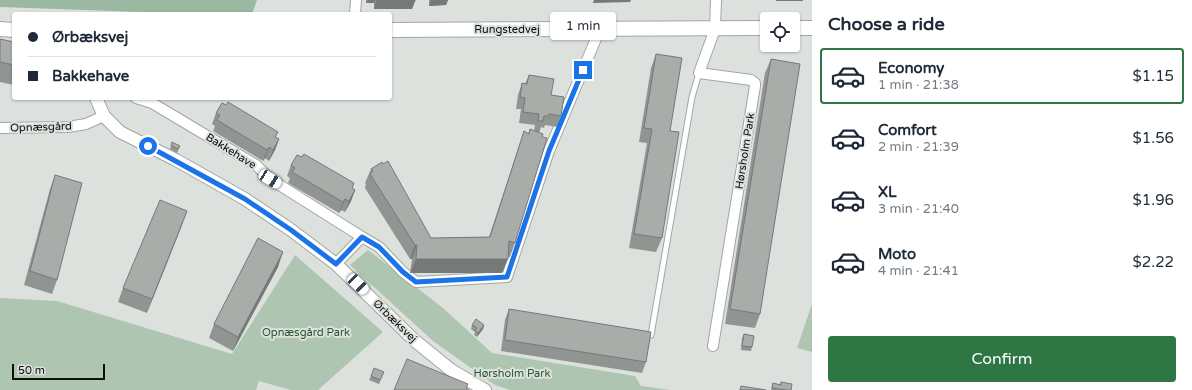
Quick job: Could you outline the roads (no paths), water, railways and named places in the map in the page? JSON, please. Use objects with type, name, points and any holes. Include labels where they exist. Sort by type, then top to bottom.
[{"type":"main road","name":"Rungstedvej","points":[[392,30],[760,28]]},
{"type":"main road","points":[[800,28],[812,28]]},
{"type":"main road","points":[[0,30],[12,30]]},
{"type":"street","points":[[354,12],[356,0]]},
{"type":"street","points":[[699,73],[715,29],[716,0]]},
{"type":"street","name":"Bakkehave","points":[[141,100],[152,104],[256,165],[270,179],[379,247],[403,272],[416,282],[507,277],[549,151],[600,29]]},
{"type":"street","name":"Hørsholm Park","points":[[699,73],[752,80],[755,83],[713,346]]},
{"type":"street","name":"Ørbæksvej","points":[[97,100],[104,116],[120,132],[176,160],[245,199],[291,230],[336,264],[414,340],[451,370],[485,390]]},
{"type":"street","name":"Opnæsgård","points":[[0,128],[68,128],[86,124],[104,116]]},
{"type":"street","points":[[336,264],[362,237]]},
{"type":"lane","points":[[651,335],[692,97],[699,73]]},
{"type":"park label","name":"Opnæsgård Park","points":[[306,332]]}]
